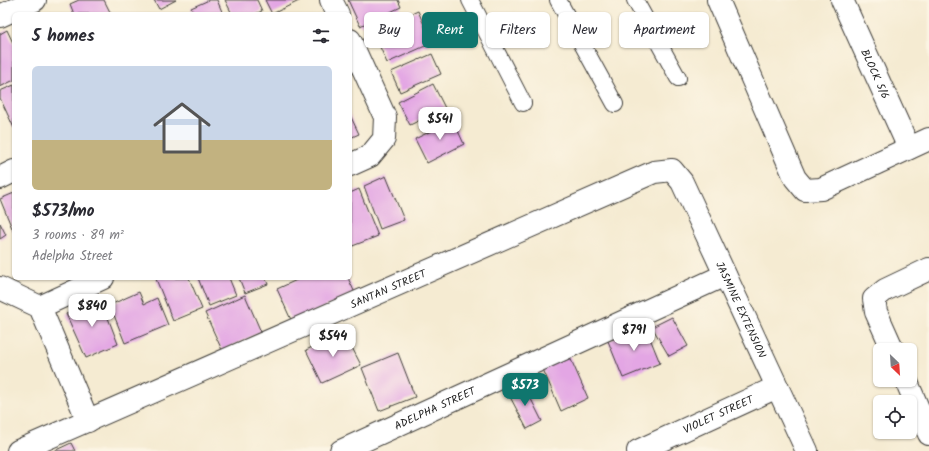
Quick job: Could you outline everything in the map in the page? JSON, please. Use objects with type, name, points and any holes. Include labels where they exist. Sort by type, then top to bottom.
[{"type":"street","points":[[0,16],[35,0]]},
{"type":"street","points":[[331,0],[337,12]]},
{"type":"street","points":[[718,0],[794,178],[805,190],[822,189],[929,139]]},
{"type":"street","name":"BLOCK 5/6","points":[[842,0],[909,148]]},
{"type":"street","points":[[352,44],[385,117],[384,139],[370,156],[352,164]]},
{"type":"street","name":"JASMINE EXTENSION","points":[[672,170],[682,182],[807,451]]},
{"type":"street","name":"SANTAN STREET","points":[[18,451],[654,172],[672,170]]},
{"type":"street","points":[[0,178],[12,173]]},
{"type":"street","points":[[889,343],[876,312],[874,299],[885,290],[929,269]]},
{"type":"street","name":"ADELPHA STREET","points":[[342,451],[725,275]]},
{"type":"street","points":[[40,307],[99,280]]},
{"type":"street","points":[[0,288],[40,307],[88,421]]},
{"type":"street","points":[[909,387],[929,434]]},
{"type":"street","name":"VIOLET STREET","points":[[638,451],[777,388]]},
{"type":"lane","points":[[470,0],[523,103]]},
{"type":"lane","points":[[558,0],[615,104]]},
{"type":"lane","points":[[635,0],[678,78]]},
{"type":"building","points":[[79,0],[104,0],[110,12],[73,12],[70,4]]},
{"type":"building","points":[[154,0],[176,0],[159,9]]},
{"type":"building","points":[[209,0],[217,0],[222,12],[193,12],[191,8]]},
{"type":"building","points":[[225,0],[257,0],[262,11],[260,12],[231,12]]},
{"type":"building","points":[[265,0],[301,0],[276,12],[271,12]]},
{"type":"building","points":[[348,0],[398,0],[401,7],[390,12],[364,12],[364,24],[360,26]]},
{"type":"building","points":[[418,11],[422,20],[422,47],[387,63],[380,48],[414,48],[414,13]]},
{"type":"building","points":[[7,30],[12,41],[12,81],[0,87],[0,34]]},
{"type":"building","points":[[432,54],[441,74],[400,92],[391,72]]},
{"type":"building","points":[[433,84],[445,108],[410,125],[398,102]]},
{"type":"building","points":[[12,86],[12,124],[0,98],[0,91]]},
{"type":"building","points":[[352,119],[359,134],[352,137]]},
{"type":"building","points":[[453,120],[464,144],[427,163],[415,139]]},
{"type":"building","points":[[386,176],[404,220],[380,229],[364,186]]},
{"type":"building","points":[[359,189],[378,236],[352,246],[352,192]]},
{"type":"building","points":[[12,194],[12,228],[0,199]]},
{"type":"building","points":[[0,223],[6,235],[0,239]]},
{"type":"building","points":[[156,280],[190,280],[202,309],[173,321]]},
{"type":"building","points":[[199,280],[230,280],[236,295],[209,306]]},
{"type":"building","points":[[240,280],[266,280],[268,284],[245,293]]},
{"type":"building","points":[[297,280],[349,280],[355,293],[292,322],[277,289]]},
{"type":"building","points":[[139,292],[144,304],[157,298],[168,325],[125,343],[110,305]]},
{"type":"building","points":[[245,295],[261,332],[222,350],[205,313]]},
{"type":"building","points":[[100,297],[118,344],[86,358],[66,314]]},
{"type":"building","points":[[672,317],[688,346],[669,356],[652,327]]},
{"type":"building","points":[[645,326],[660,363],[623,378],[608,341]]},
{"type":"building","points":[[344,332],[361,365],[322,383],[306,350]]},
{"type":"building","points":[[398,353],[415,397],[379,411],[362,368]]},
{"type":"building","points":[[569,355],[588,398],[561,411],[542,367]]},
{"type":"building","points":[[524,385],[542,421],[527,429],[508,393]]},
{"type":"building","points":[[71,443],[75,451],[54,451]]}]
